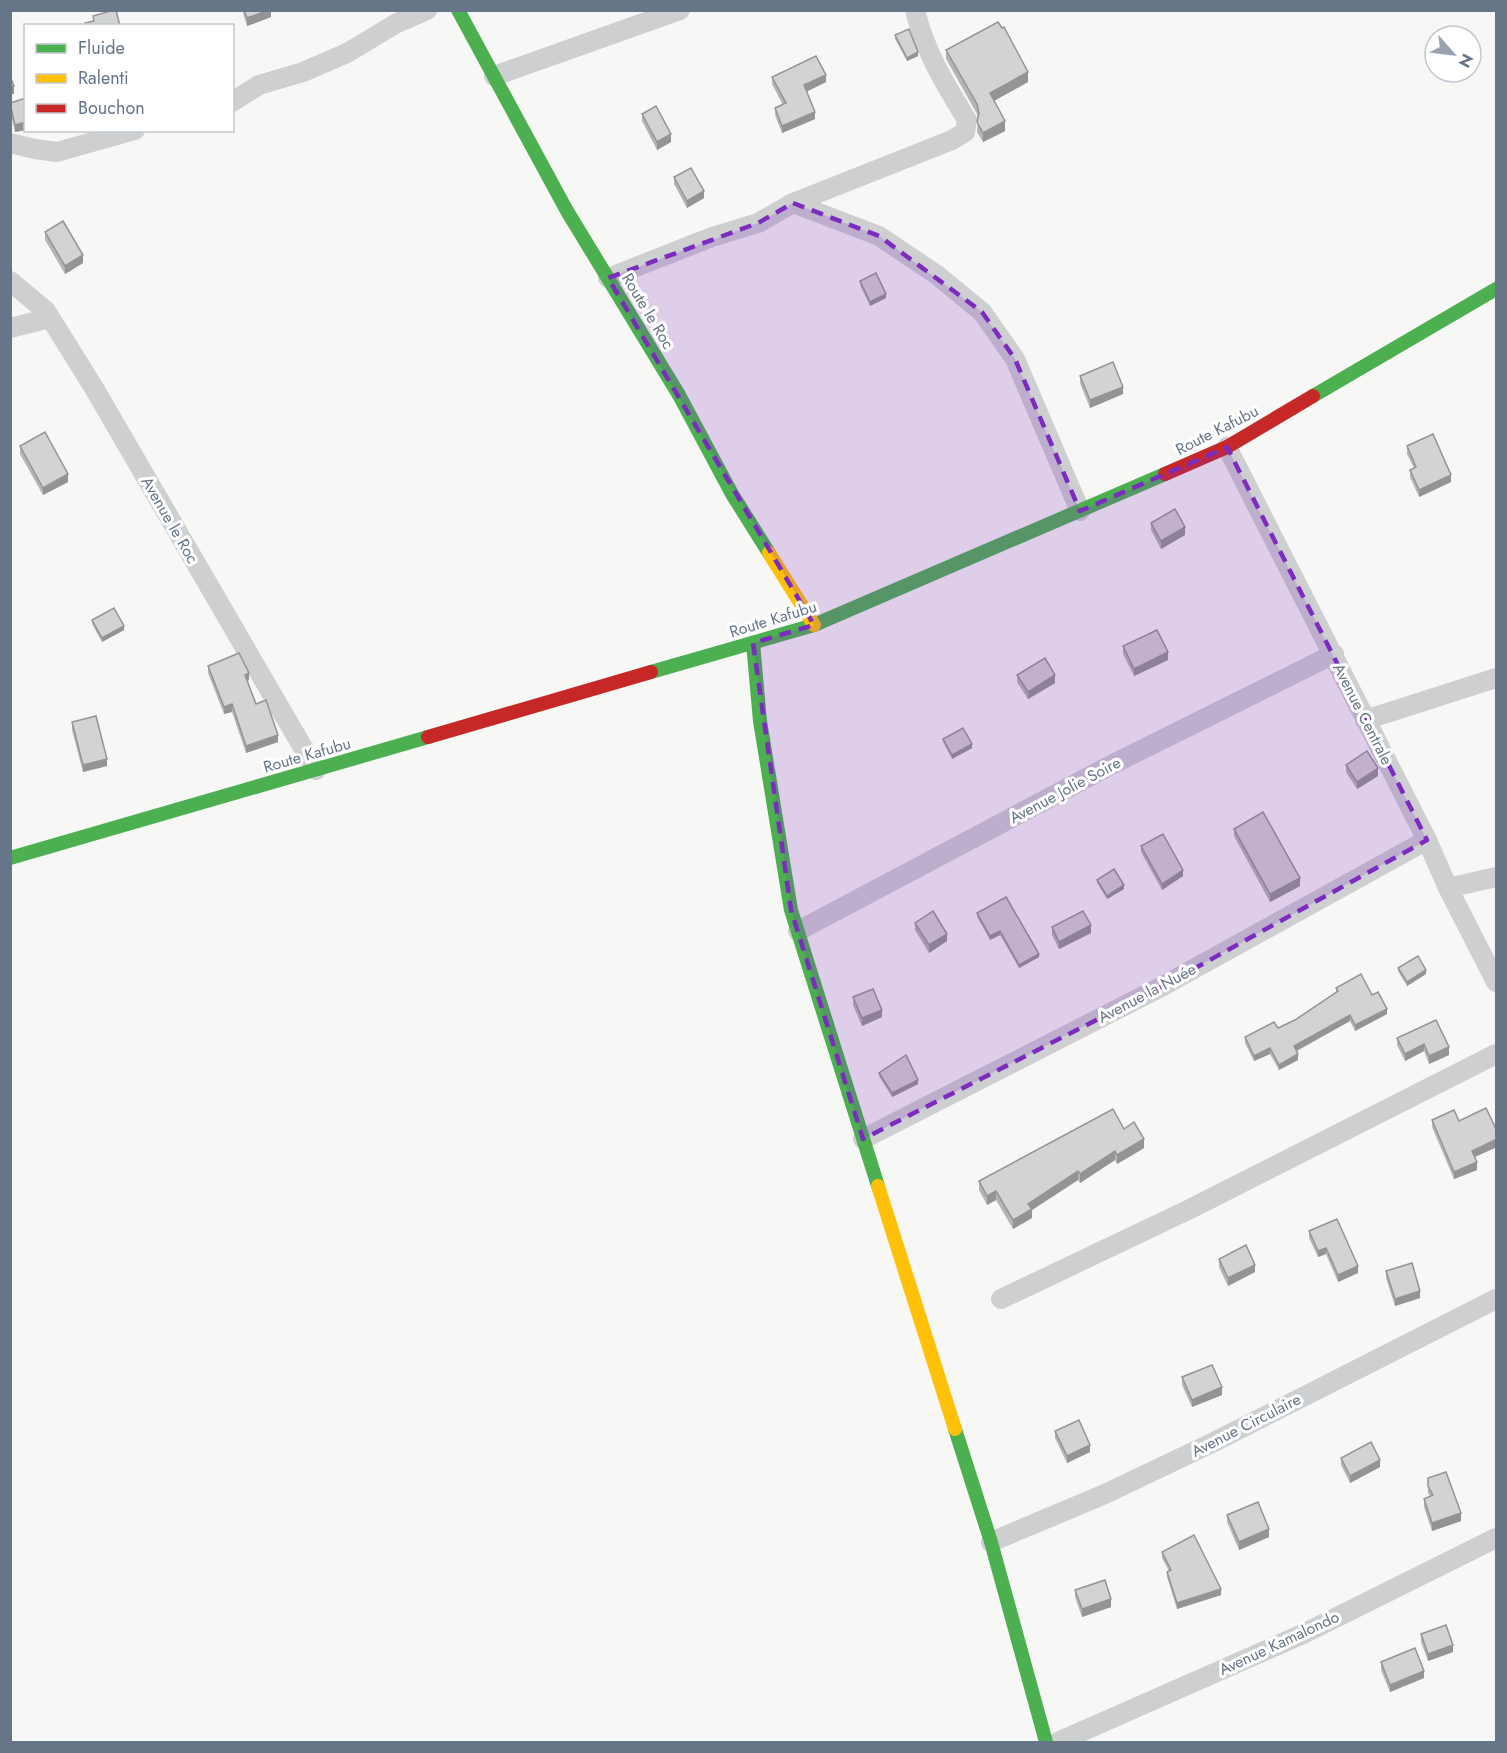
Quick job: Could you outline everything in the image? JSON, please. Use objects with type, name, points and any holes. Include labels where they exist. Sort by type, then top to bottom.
[{"type":"street","points":[[234,101],[259,85],[303,72],[346,53],[397,23],[427,10]]},
{"type":"street","name":"Route le Roc","points":[[458,10],[567,211],[679,395],[732,494],[814,626]]},
{"type":"street","points":[[494,76],[680,10]]},
{"type":"street","points":[[608,278],[712,237],[758,223],[793,203],[952,140],[965,132],[967,120],[936,69],[921,36],[915,10]]},
{"type":"street","points":[[10,143],[57,152],[128,132]]},
{"type":"street","points":[[793,203],[879,236],[937,275],[982,312],[1015,359],[1080,511]]},
{"type":"street","name":"Avenue le Roc","points":[[10,281],[46,311],[94,388],[316,770]]},
{"type":"street","name":"Route Kafubu","points":[[10,858],[814,626],[1227,447],[1497,289]]},
{"type":"street","points":[[10,328],[50,318]]},
{"type":"street","name":"Avenue Centrale","points":[[1227,447],[1334,654],[1427,840],[1448,888],[1497,982]]},
{"type":"street","points":[[753,643],[760,721],[791,910],[991,1542],[1046,1743]]},
{"type":"street","name":"Avenue Jolie Soire","points":[[798,931],[1113,764],[1334,654]]},
{"type":"street","points":[[1365,720],[1497,678]]},
{"type":"street","name":"Avenue la Nuée","points":[[863,1138],[1161,987],[1427,840]]},
{"type":"street","points":[[1448,888],[1497,877]]},
{"type":"street","points":[[1001,1299],[1190,1209],[1497,1054]]},
{"type":"street","name":"Avenue Circulaire","points":[[991,1542],[1105,1494],[1216,1441],[1497,1299]]},
{"type":"street","name":"Avenue Kamalondo","points":[[1058,1743],[1305,1633],[1497,1538]]},
{"type":"highlighted area","points":[[793,203],[879,236],[982,312],[1015,359],[1080,511],[1227,447],[1427,840],[1161,987],[863,1139],[791,910],[753,643],[814,625],[608,278],[758,223]]},
{"type":"building","points":[[116,10],[120,24],[85,24],[94,21],[93,16]]},
{"type":"building","points":[[244,10],[269,10],[247,18]]},
{"type":"building","points":[[998,22],[1002,28],[1004,27],[1028,72],[990,93],[1005,121],[983,133],[977,122],[979,113],[977,104],[946,50]]},
{"type":"building","points":[[909,29],[918,52],[907,58],[895,35]]},
{"type":"building","points":[[816,56],[826,75],[804,85],[815,112],[782,126],[775,108],[786,103],[772,77]]},
{"type":"building","points":[[24,99],[24,123],[15,125],[10,103]]},
{"type":"building","points":[[656,106],[671,134],[657,142],[642,114]]},
{"type":"building","points":[[691,168],[704,191],[687,201],[674,177]]},
{"type":"building","points":[[63,221],[83,255],[65,266],[45,232]]},
{"type":"building","points":[[876,273],[886,294],[870,302],[860,281]]},
{"type":"building","points":[[1113,362],[1123,387],[1090,400],[1080,376]]},
{"type":"building","points":[[45,432],[68,474],[43,488],[20,446]]},
{"type":"building","points":[[1433,434],[1451,475],[1419,490],[1410,470],[1416,467],[1407,446]]},
{"type":"building","points":[[1175,509],[1185,527],[1161,541],[1151,523]]},
{"type":"building","points":[[114,608],[124,626],[102,638],[92,620]]},
{"type":"building","points":[[1157,630],[1168,652],[1134,669],[1123,646]]},
{"type":"building","points":[[239,653],[249,673],[245,675],[256,704],[266,700],[278,735],[246,746],[232,704],[224,707],[208,666]]},
{"type":"building","points":[[1045,658],[1055,675],[1028,692],[1017,675]]},
{"type":"building","points":[[96,716],[107,759],[83,765],[72,722]]},
{"type":"building","points":[[963,728],[972,744],[952,755],[943,739]]},
{"type":"building","points":[[1367,751],[1378,768],[1357,782],[1346,765]]},
{"type":"building","points":[[1263,812],[1300,878],[1270,894],[1234,829]]},
{"type":"building","points":[[1163,834],[1183,870],[1162,884],[1141,846]]},
{"type":"building","points":[[1114,869],[1124,885],[1107,896],[1097,880]]},
{"type":"building","points":[[1006,897],[1039,954],[1019,965],[1000,931],[990,936],[977,913]]},
{"type":"building","points":[[933,911],[947,934],[929,945],[915,923]]},
{"type":"building","points":[[1083,911],[1091,925],[1059,942],[1052,927]]},
{"type":"building","points":[[1418,956],[1426,970],[1407,982],[1398,968]]},
{"type":"building","points":[[1361,974],[1372,995],[1378,992],[1387,1009],[1355,1025],[1350,1015],[1294,1046],[1298,1054],[1279,1065],[1270,1048],[1254,1056],[1245,1037],[1274,1022],[1278,1028],[1295,1020],[1338,991],[1336,988]]},
{"type":"building","points":[[873,989],[882,1010],[862,1018],[853,997]]},
{"type":"building","points":[[1436,1020],[1449,1047],[1429,1056],[1424,1044],[1405,1054],[1397,1038]]},
{"type":"building","points":[[906,1055],[918,1080],[892,1093],[879,1073]]},
{"type":"building","points":[[1486,1108],[1497,1131],[1497,1139],[1472,1151],[1477,1162],[1454,1172],[1432,1120],[1454,1110],[1459,1121]]},
{"type":"building","points":[[1113,1109],[1124,1129],[1134,1122],[1144,1139],[1117,1155],[1115,1151],[1080,1174],[1078,1171],[1028,1204],[1032,1209],[1013,1220],[996,1191],[987,1196],[979,1181]]},
{"type":"building","points":[[1337,1219],[1358,1266],[1338,1275],[1326,1248],[1318,1251],[1309,1231]]},
{"type":"building","points":[[1246,1245],[1255,1265],[1228,1278],[1219,1259]]},
{"type":"building","points":[[1412,1263],[1420,1291],[1395,1299],[1386,1271]]},
{"type":"building","points":[[1212,1365],[1222,1387],[1192,1400],[1182,1377]]},
{"type":"building","points":[[1079,1420],[1090,1445],[1067,1456],[1055,1431]]},
{"type":"building","points":[[1371,1442],[1380,1460],[1350,1476],[1341,1458]]},
{"type":"building","points":[[1446,1472],[1461,1513],[1432,1523],[1424,1499],[1433,1495],[1428,1486],[1428,1478]]},
{"type":"building","points":[[1258,1502],[1269,1529],[1239,1542],[1227,1515]]},
{"type":"building","points":[[1194,1535],[1221,1589],[1177,1603],[1167,1572],[1171,1570],[1162,1552]]},
{"type":"building","points":[[1105,1580],[1111,1599],[1082,1609],[1075,1590]]},
{"type":"building","points":[[1446,1625],[1453,1645],[1428,1654],[1421,1634]]},
{"type":"building","points":[[1415,1648],[1424,1671],[1390,1685],[1381,1662]]},
{"type":"traffic: fast","points":[[458,10],[567,211],[679,395],[732,494],[769,553]]},
{"type":"traffic: fast","points":[[1313,396],[1496,289]]},
{"type":"traffic: fast","points":[[651,672],[814,625],[1165,474]]},
{"type":"traffic: fast","points":[[753,643],[760,721],[791,910],[878,1186]]},
{"type":"traffic: fast","points":[[10,858],[428,737]]},
{"type":"traffic: fast","points":[[955,1429],[991,1542],[1046,1742]]},
{"type":"traffic: slow","points":[[769,553],[814,625]]},
{"type":"traffic: slow","points":[[878,1186],[955,1429]]},
{"type":"traffic: jam","points":[[1165,474],[1227,447],[1313,396]]},
{"type":"traffic: jam","points":[[428,737],[651,672]]}]
